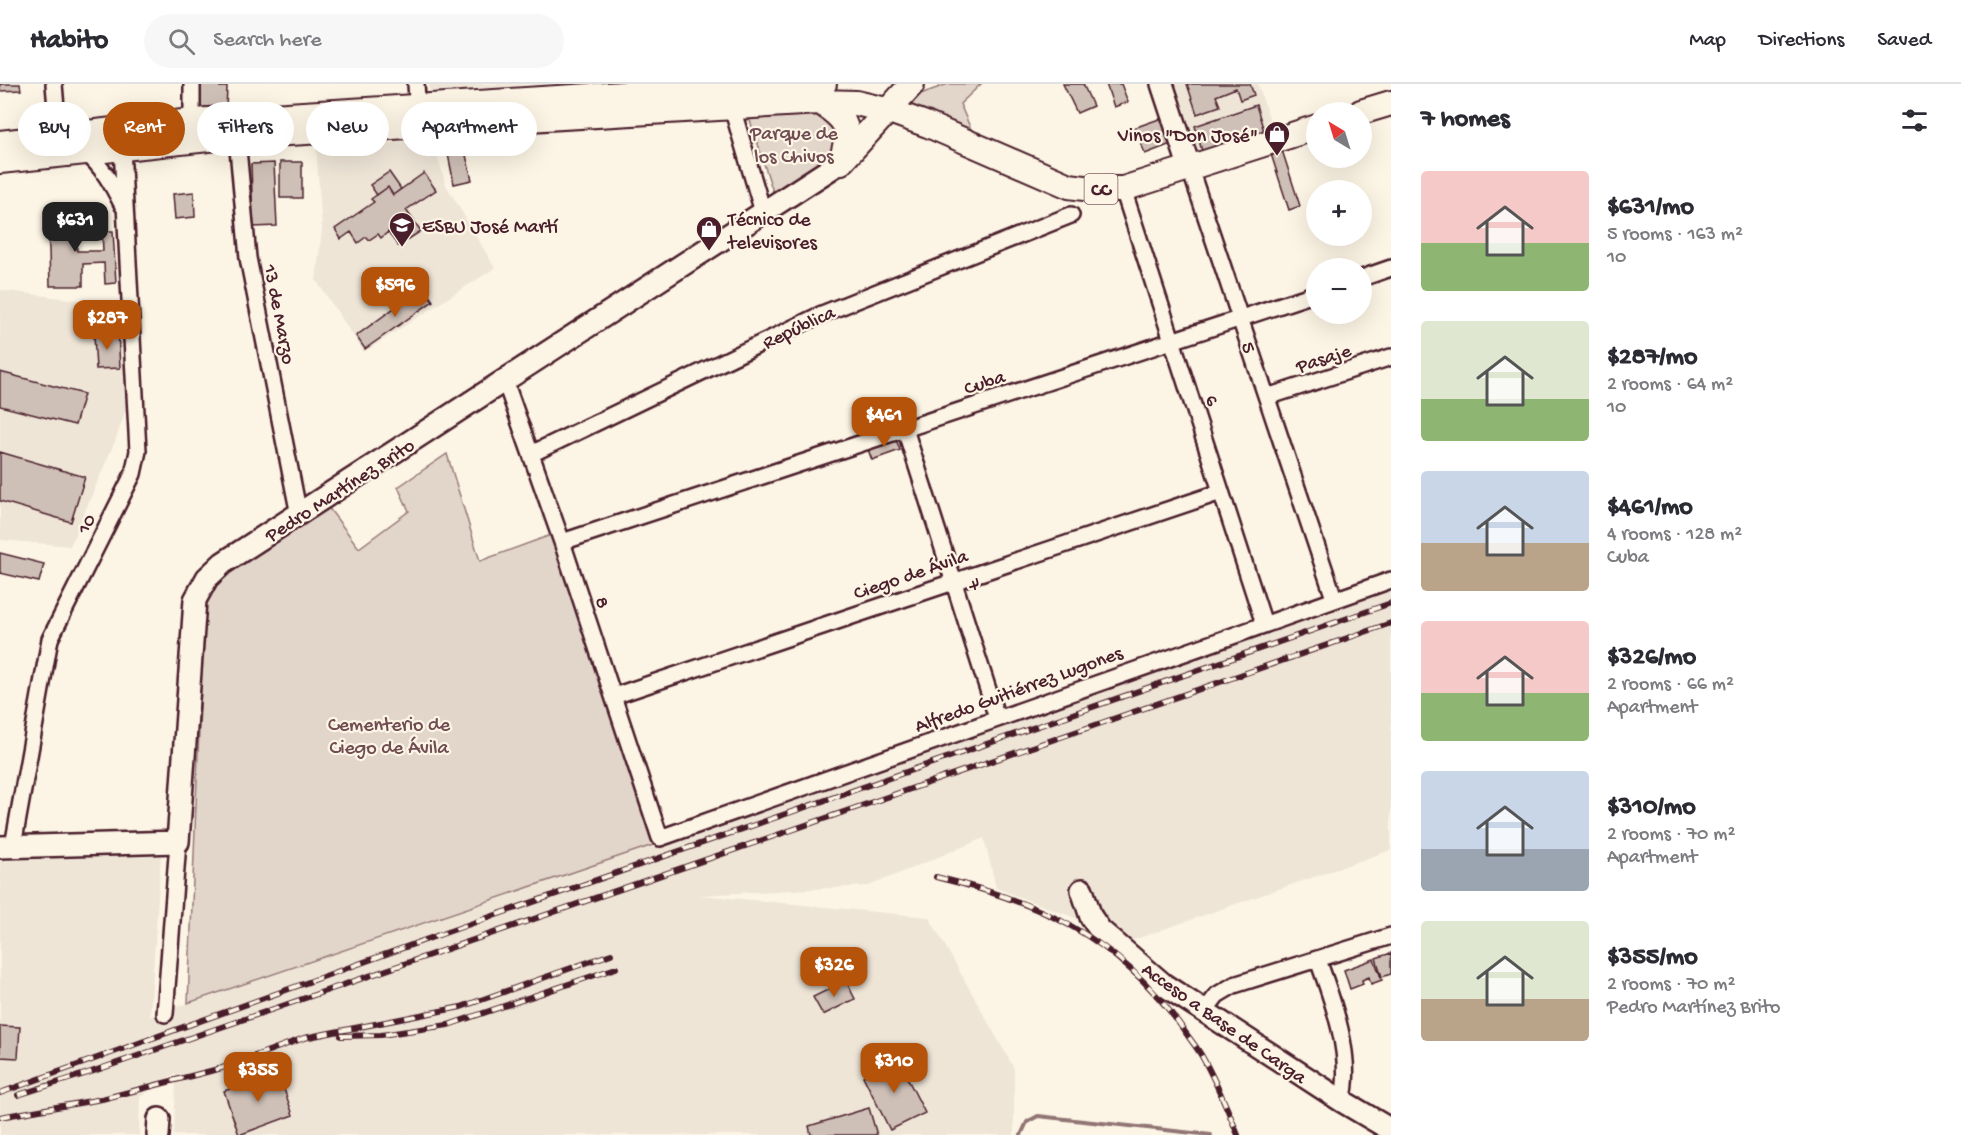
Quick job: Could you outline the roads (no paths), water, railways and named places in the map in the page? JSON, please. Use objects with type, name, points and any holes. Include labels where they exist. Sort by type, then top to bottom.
[{"type":"main road","points":[[841,162],[890,111],[912,84]]},
{"type":"main road","name":"CC","points":[[537,108],[728,93],[822,93],[890,111],[1069,186],[1123,189],[1306,131]]},
{"type":"main road","points":[[822,93],[842,117],[848,137],[841,162]]},
{"type":"main road","points":[[1372,109],[1391,103]]},
{"type":"main road","name":"CC","points":[[294,124],[401,118]]},
{"type":"main road","points":[[841,162],[917,122]]},
{"type":"main road","name":"CC","points":[[185,133],[192,131]]},
{"type":"main road","name":"CC","points":[[91,142],[197,131]]},
{"type":"main road","name":"CC","points":[[0,143],[18,144]]},
{"type":"main road","name":"CC","points":[[0,161],[18,156]]},
{"type":"street","points":[[54,84],[55,102]]},
{"type":"street","points":[[192,84],[192,131]]},
{"type":"street","points":[[416,84],[417,102]]},
{"type":"street","name":"5","points":[[1161,88],[1334,598]]},
{"type":"street","points":[[728,93],[763,213]]},
{"type":"street","name":"10","points":[[90,156],[99,163],[126,211]]},
{"type":"street","name":"10","points":[[7,846],[50,639],[133,474],[138,451],[123,156]]},
{"type":"street","name":"13 de Marzo","points":[[239,156],[248,258],[299,515]]},
{"type":"street","name":"Pedro Martínez Brito","points":[[165,1014],[195,600],[207,579],[223,563],[841,162]]},
{"type":"street","name":"6","points":[[1123,189],[1264,624]]},
{"type":"street","name":"República","points":[[531,454],[822,314],[1071,215]]},
{"type":"street","points":[[1372,275],[1391,268]]},
{"type":"street","name":"Cuba","points":[[562,542],[1306,297]]},
{"type":"street","name":"Pasaje","points":[[1267,397],[1391,357]]},
{"type":"street","name":"8","points":[[505,381],[562,542],[660,838]]},
{"type":"street","name":"7","points":[[905,429],[997,718]]},
{"type":"street","name":"Ciego de Ávila","points":[[614,696],[1221,492]]},
{"type":"street","name":"Alfredo Guitiérrez Lugones","points":[[660,838],[1334,598],[1391,580]]},
{"type":"street","points":[[7,846],[177,842]]},
{"type":"street","name":"Acceso a Base de Carga","points":[[1082,890],[1091,917],[1101,930],[1164,985],[1342,1101],[1391,1130]]},
{"type":"street","points":[[1204,1012],[1217,995],[1234,985],[1391,936]]},
{"type":"street","points":[[1318,960],[1344,1051],[1346,1085],[1342,1101]]},
{"type":"waterway","points":[[1021,1135],[1027,1122],[1038,1116],[1211,1135]]},
{"type":"railway","points":[[0,1093],[450,931],[1391,603]]},
{"type":"railway","points":[[18,1095],[91,1072],[1391,623]]},
{"type":"railway","points":[[936,877],[1009,898],[1074,927],[1103,946],[1130,969],[1156,995],[1199,1051],[1238,1135]]},
{"type":"railway","points":[[0,1117],[102,1099],[222,1068],[304,1038],[461,1007],[611,954]]},
{"type":"railway","points":[[341,1036],[381,1035],[448,1025],[616,968]]},
{"type":"place","name":"Vinos \"Don José\"","points":[[1277,157]]},
{"type":"place","name":"ESBU José Martí","points":[[402,248]]},
{"type":"place","name":"Técnico de televisores","points":[[709,252]]},
{"type":"park label","name":"Parque de los Chivos","points":[[794,144]]},
{"type":"park label","name":"Cementerio de Ciego de Ávila","points":[[389,734]]}]
